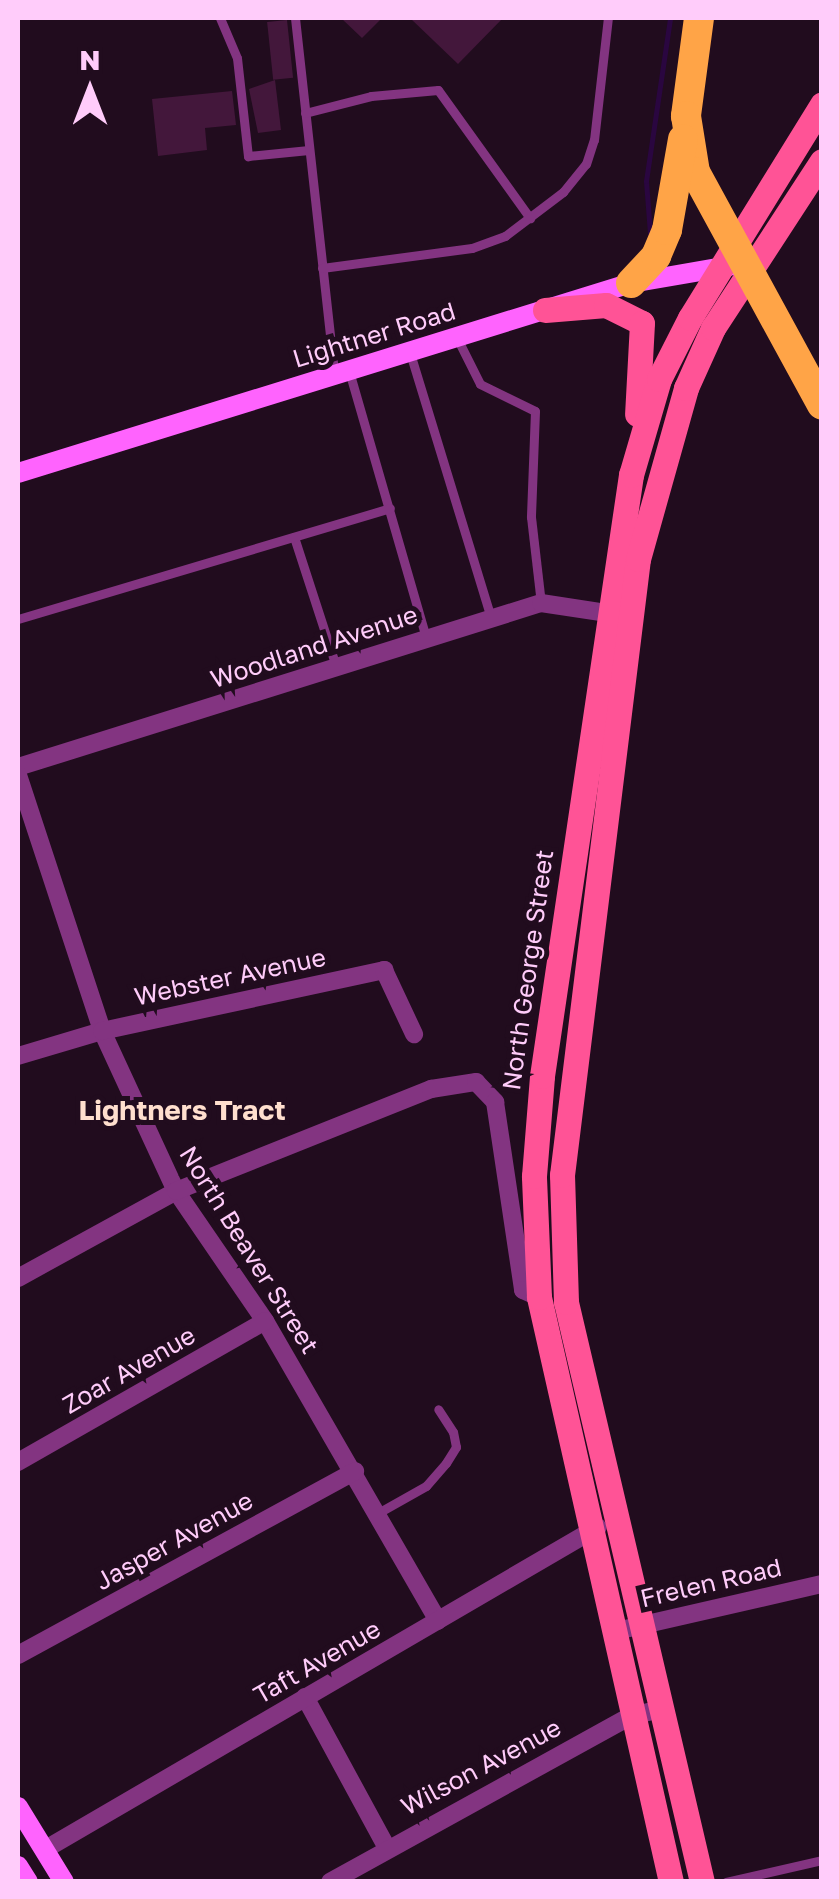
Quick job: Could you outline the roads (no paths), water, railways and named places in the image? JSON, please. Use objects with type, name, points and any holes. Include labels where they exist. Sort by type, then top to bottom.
[{"type":"highway","points":[[631,283],[656,256],[667,230],[699,18]]},
{"type":"highway","points":[[686,116],[695,172],[735,257],[822,405]]},
{"type":"main road","name":"North George Street","points":[[702,1882],[566,1302],[562,1175],[631,475],[659,380],[822,104]]},
{"type":"main road","name":"North George Street","points":[[671,1882],[587,1531],[539,1297],[534,1176],[542,1076],[618,614],[638,559],[686,388],[735,257],[822,161]]},
{"type":"main road","points":[[544,310],[606,306],[642,323],[631,475]]},
{"type":"street","name":"Lightner Road","points":[[18,473],[631,283],[735,257]]},
{"type":"street","name":"Woodland Avenue","points":[[18,767],[541,603],[618,614]]},
{"type":"street","name":"North Beaver Street","points":[[18,775],[102,1031],[176,1190],[265,1320],[438,1621]]},
{"type":"street","name":"Webster Avenue","points":[[18,1056],[102,1031],[384,970],[414,1034]]},
{"type":"street","points":[[18,1278],[176,1190],[431,1089],[476,1082],[495,1102],[523,1290],[539,1297]]},
{"type":"street","name":"Zoar Avenue","points":[[18,1462],[265,1320]]},
{"type":"street","name":"Jasper Avenue","points":[[18,1654],[355,1471]]},
{"type":"street","name":"Taft Avenue","points":[[44,1850],[587,1531],[617,1520]]},
{"type":"street","name":"Frelen Road","points":[[612,1632],[822,1584]]},
{"type":"street","points":[[306,1698],[386,1846]]},
{"type":"street","name":"Wilson Avenue","points":[[330,1882],[386,1846],[630,1716],[661,1709]]},
{"type":"street","points":[[18,1807],[64,1882]]},
{"type":"street","points":[[18,1866],[28,1882]]},
{"type":"lane","points":[[220,18],[238,58],[248,156],[309,150]]},
{"type":"lane","points":[[295,18],[322,268],[341,372],[390,508],[426,638]]},
{"type":"lane","points":[[322,268],[472,248],[505,236],[530,218],[586,164],[608,18]]},
{"type":"lane","points":[[305,113],[371,96],[438,90],[530,218]]},
{"type":"lane","points":[[456,336],[480,384],[535,411],[531,517],[541,603]]},
{"type":"lane","points":[[410,350],[491,618]]},
{"type":"lane","points":[[18,620],[390,508]]},
{"type":"lane","points":[[294,536],[336,666]]},
{"type":"lane","points":[[378,1513],[426,1486],[456,1447],[438,1409]]},
{"type":"lane","points":[[726,1882],[822,1860]]},
{"type":"waterway","points":[[650,233],[646,181],[670,18]]},
{"type":"district","name":"Lightners Tract","points":[[182,1110]]}]
